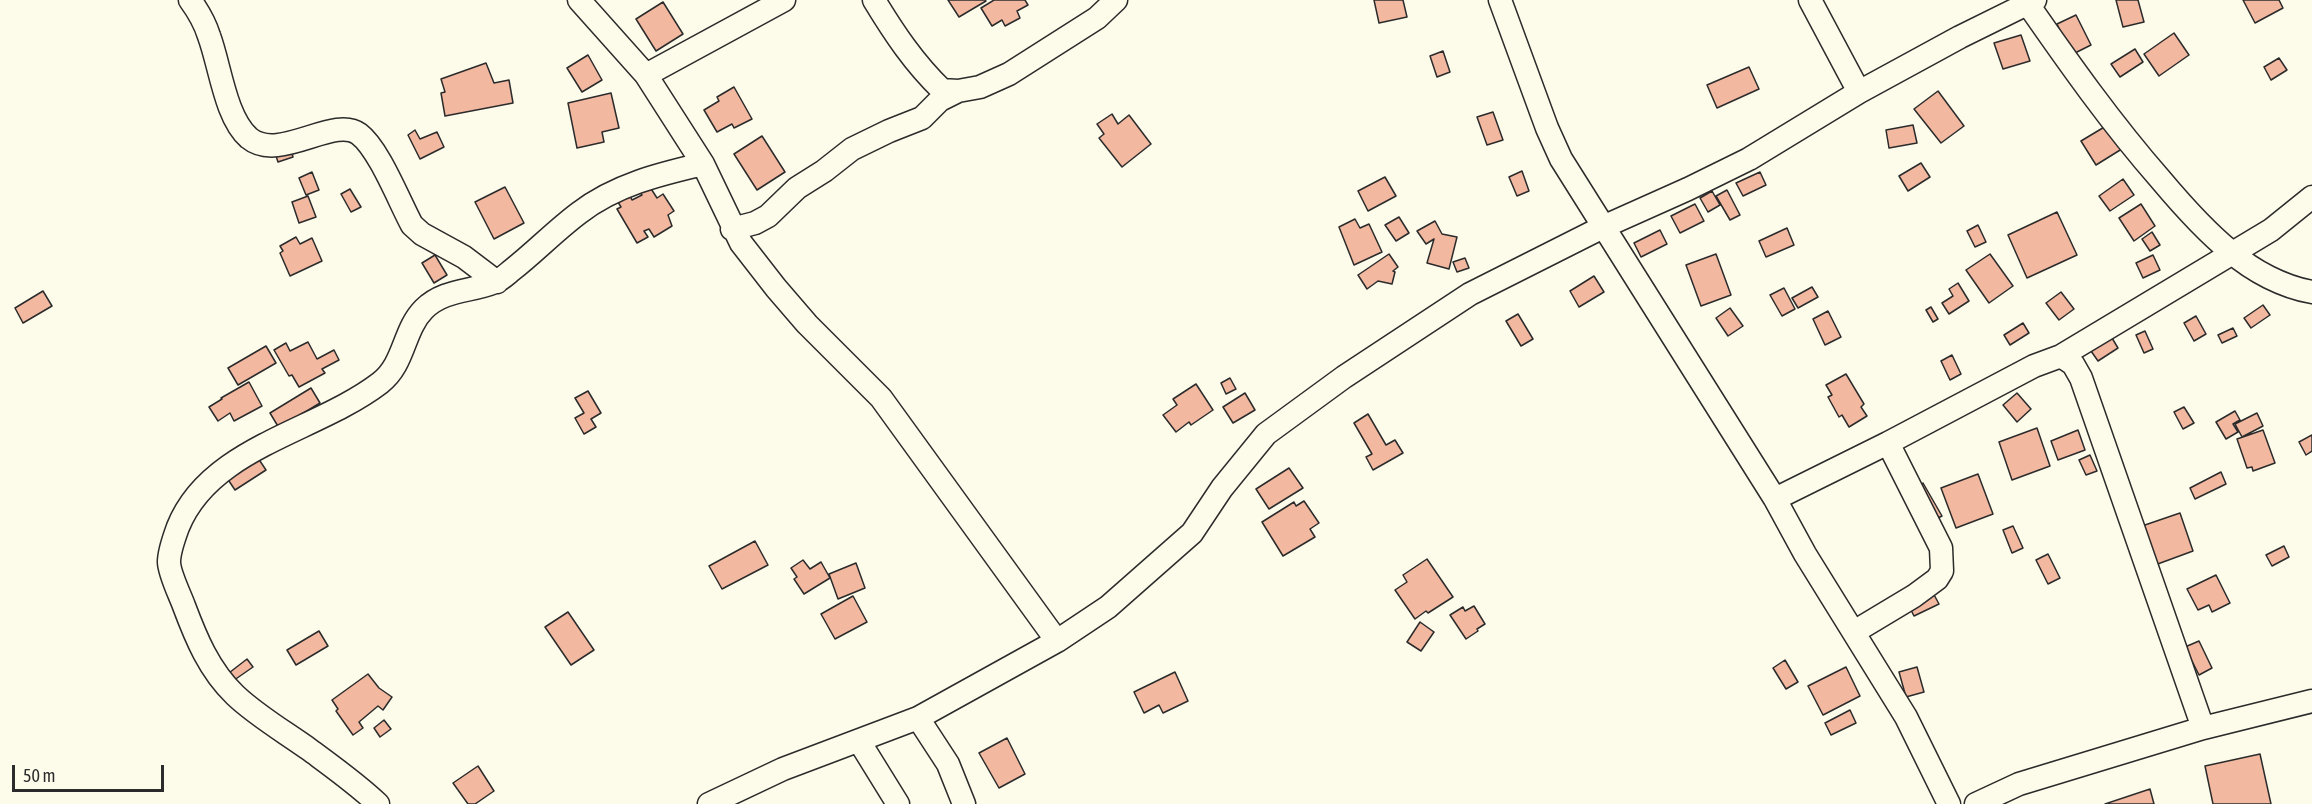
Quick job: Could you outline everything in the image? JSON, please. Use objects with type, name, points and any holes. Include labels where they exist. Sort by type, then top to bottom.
[{"type":"street","points":[[190,0],[210,37],[232,113],[248,137],[263,146],[292,142],[343,129],[356,132],[368,142],[412,225],[422,234],[464,257],[497,282]]},
{"type":"street","points":[[579,0],[646,75],[703,164],[732,229],[741,243],[784,297],[855,374],[881,398],[1057,641]]},
{"type":"street","points":[[646,75],[784,0]]},
{"type":"street","points":[[874,0],[909,55],[927,75],[942,90],[958,91],[980,87],[1009,74],[1097,18],[1116,0]]},
{"type":"street","points":[[1500,0],[1547,128],[1561,159],[1775,499],[1805,554],[1906,717],[1949,804]]},
{"type":"street","points":[[1810,0],[1859,92]]},
{"type":"street","points":[[709,804],[783,769],[918,718],[1057,641],[1108,607],[1192,533],[1247,455],[1266,434],[1294,412],[1470,294],[1603,226],[1688,189],[1749,159],[1859,92],[2029,1],[2131,146],[2183,206],[2231,253],[2292,289],[2312,292]]},
{"type":"street","points":[[732,229],[764,219],[796,188],[824,171],[852,149],[922,118],[940,100],[958,91]]},
{"type":"street","points":[[378,804],[350,780],[234,694],[219,676],[199,645],[168,564],[173,539],[183,514],[203,487],[234,463],[353,401],[386,378],[399,359],[414,322],[433,302],[454,291],[497,282],[533,254],[579,212],[619,189],[665,172],[703,164]]},
{"type":"street","points":[[1775,499],[1888,443],[2034,366],[2061,357],[2271,230],[2312,197]]},
{"type":"street","points":[[2061,357],[2073,364],[2081,378],[2203,728]]},
{"type":"street","points":[[1854,632],[1914,596],[1937,579],[1942,571],[1941,548],[1888,443]]},
{"type":"street","points":[[1976,804],[2019,784],[2203,728],[2312,701]]},
{"type":"street","points":[[918,718],[948,765],[964,804]]},
{"type":"street","points":[[859,741],[898,804]]},
{"type":"building","points":[[948,0],[985,0],[986,1],[959,17]]},
{"type":"building","points":[[994,0],[1025,0],[1028,5],[1017,11],[1020,18],[1005,26],[1002,20],[992,26],[981,8]]},
{"type":"building","points":[[1374,0],[1403,0],[1407,17],[1379,23]]},
{"type":"building","points":[[2116,0],[2138,0],[2144,22],[2123,27]]},
{"type":"building","points":[[2243,0],[2279,0],[2283,8],[2255,23]]},
{"type":"building","points":[[663,2],[683,34],[656,51],[636,19]]},
{"type":"building","points":[[2076,15],[2091,45],[2071,55],[2057,24]]},
{"type":"building","points":[[2174,33],[2189,55],[2159,76],[2144,54]]},
{"type":"building","points":[[2021,35],[2030,61],[2003,69],[1994,43]]},
{"type":"building","points":[[2135,49],[2143,62],[2120,77],[2111,64]]},
{"type":"building","points":[[1443,51],[1450,72],[1437,77],[1430,56]]},
{"type":"building","points":[[588,55],[602,80],[582,92],[567,68]]},
{"type":"building","points":[[2279,58],[2287,70],[2271,80],[2264,67]]},
{"type":"building","points":[[486,63],[494,83],[509,80],[513,103],[445,116],[441,93],[445,92],[441,79]]},
{"type":"building","points":[[1749,67],[1759,89],[1717,108],[1707,85]]},
{"type":"building","points":[[734,87],[752,119],[734,128],[732,124],[717,132],[704,110],[719,101],[717,97]]},
{"type":"building","points":[[1938,91],[1964,126],[1941,143],[1914,109]]},
{"type":"building","points":[[611,93],[619,128],[602,132],[604,142],[577,148],[568,103]]},
{"type":"building","points":[[1493,112],[1503,140],[1487,145],[1477,117]]},
{"type":"building","points":[[1112,114],[1118,124],[1129,115],[1151,144],[1122,167],[1099,138],[1104,134],[1097,124]]},
{"type":"building","points":[[2111,123],[2125,147],[2096,165],[2081,141]]},
{"type":"building","points":[[1913,125],[1917,143],[1889,148],[1886,130]]},
{"type":"building","points":[[415,130],[420,139],[437,132],[444,147],[420,159],[408,135]]},
{"type":"building","points":[[762,136],[785,172],[757,190],[734,154]]},
{"type":"building","points":[[290,146],[293,157],[278,162],[274,150]]},
{"type":"building","points":[[1921,163],[1930,177],[1908,191],[1899,176]]},
{"type":"building","points":[[1522,171],[1529,191],[1517,196],[1509,177]]},
{"type":"building","points":[[312,172],[319,190],[306,195],[299,178]]},
{"type":"building","points":[[1760,172],[1766,185],[1743,196],[1736,183]]},
{"type":"building","points":[[1385,177],[1396,196],[1368,211],[1358,191]]},
{"type":"building","points":[[2123,179],[2134,195],[2110,211],[2099,196]]},
{"type":"building","points":[[648,184],[657,198],[663,194],[674,211],[668,215],[672,226],[654,237],[649,229],[644,231],[648,237],[637,243],[617,209],[621,207],[618,202],[630,196],[632,200],[642,195],[638,190]]},
{"type":"building","points":[[505,187],[524,223],[494,239],[475,202]]},
{"type":"building","points":[[350,189],[361,207],[351,212],[341,194]]},
{"type":"building","points":[[1727,190],[1740,215],[1730,220],[1716,196]]},
{"type":"building","points":[[1712,191],[1720,205],[1708,212],[1700,198]]},
{"type":"building","points":[[308,196],[316,217],[299,223],[292,202]]},
{"type":"building","points":[[1695,204],[1704,221],[1680,233],[1671,216]]},
{"type":"building","points":[[2141,204],[2155,226],[2134,241],[2119,218]]},
{"type":"building","points":[[2057,212],[2077,255],[2027,278],[2008,235]]},
{"type":"building","points":[[1399,217],[1409,233],[1396,241],[1385,225]]},
{"type":"building","points":[[1355,219],[1360,228],[1369,224],[1382,252],[1354,265],[1339,227]]},
{"type":"building","points":[[1435,221],[1442,234],[1457,237],[1449,269],[1427,263],[1434,239],[1426,244],[1417,231]]},
{"type":"building","points":[[1978,225],[1986,242],[1975,247],[1967,231]]},
{"type":"building","points":[[1787,228],[1794,245],[1766,257],[1759,241]]},
{"type":"building","points":[[1660,230],[1667,244],[1641,257],[1634,243]]},
{"type":"building","points":[[2152,232],[2160,245],[2150,251],[2142,239]]},
{"type":"building","points":[[296,237],[300,244],[312,238],[322,261],[290,276],[280,253],[283,251],[280,246]]},
{"type":"building","points":[[1389,254],[1398,267],[1393,271],[1395,272],[1392,284],[1378,281],[1367,289],[1358,275]]},
{"type":"building","points":[[1716,254],[1731,295],[1701,306],[1686,265]]},
{"type":"building","points":[[1990,254],[2013,286],[1989,303],[1966,270]]},
{"type":"building","points":[[435,255],[447,275],[434,283],[422,263]]},
{"type":"building","points":[[2153,255],[2160,270],[2143,278],[2136,263]]},
{"type":"building","points":[[1465,258],[1469,268],[1457,272],[1453,262]]},
{"type":"building","points":[[1594,276],[1604,292],[1579,307],[1570,291]]},
{"type":"building","points":[[1958,283],[1969,301],[1949,314],[1942,303],[1953,296],[1949,289]]},
{"type":"building","points":[[1812,287],[1818,297],[1798,308],[1792,298]]},
{"type":"building","points":[[1784,288],[1795,309],[1782,316],[1770,295]]},
{"type":"building","points":[[43,291],[52,306],[23,323],[15,308]]},
{"type":"building","points":[[2061,292],[2074,309],[2059,320],[2046,303]]},
{"type":"building","points":[[2263,305],[2270,315],[2251,328],[2244,318]]},
{"type":"building","points":[[1931,307],[1938,319],[1933,322],[1926,310]]},
{"type":"building","points":[[1730,308],[1743,326],[1728,336],[1716,318]]},
{"type":"building","points":[[1828,311],[1841,337],[1825,345],[1813,319]]},
{"type":"building","points":[[1518,314],[1533,339],[1521,346],[1506,321]]},
{"type":"building","points":[[2196,316],[2206,334],[2194,341],[2184,323]]},
{"type":"building","points":[[2023,323],[2029,333],[2010,345],[2004,335]]},
{"type":"building","points":[[2233,328],[2237,336],[2222,343],[2218,335]]},
{"type":"building","points":[[2145,331],[2153,349],[2144,353],[2136,335]]},
{"type":"building","points":[[2112,338],[2118,348],[2098,361],[2091,351]]},
{"type":"building","points":[[308,342],[317,359],[334,350],[339,360],[322,369],[325,373],[299,387],[292,375],[289,376],[274,350],[286,343],[290,351]]},
{"type":"building","points":[[266,346],[276,363],[238,385],[228,368]]},
{"type":"building","points":[[1952,355],[1961,374],[1950,380],[1941,361]]},
{"type":"building","points":[[1846,374],[1864,404],[1861,407],[1867,416],[1849,427],[1842,415],[1839,417],[1828,397],[1832,395],[1826,385]]},
{"type":"building","points":[[1230,378],[1236,389],[1226,394],[1221,383]]},
{"type":"building","points":[[249,382],[262,406],[234,421],[230,413],[218,421],[209,407]]},
{"type":"building","points":[[1196,384],[1213,410],[1191,425],[1189,422],[1176,432],[1163,415],[1177,405],[1173,399]]},
{"type":"building","points":[[311,388],[320,403],[279,428],[270,413]]},
{"type":"building","points":[[588,391],[601,413],[591,419],[596,427],[584,434],[575,418],[584,413],[575,398]]},
{"type":"building","points":[[1245,393],[1255,410],[1233,423],[1223,407]]},
{"type":"building","points":[[2017,393],[2031,409],[2017,422],[2003,405]]},
{"type":"building","points":[[2184,407],[2194,423],[2183,429],[2174,412]]},
{"type":"building","points":[[2235,411],[2240,420],[2233,424],[2238,432],[2226,439],[2216,422]]},
{"type":"building","points":[[2257,413],[2263,426],[2242,437],[2235,424]]},
{"type":"building","points":[[1368,414],[1386,445],[1395,440],[1403,453],[1373,470],[1366,457],[1372,454],[1354,423]]},
{"type":"building","points":[[2037,428],[2050,466],[2012,480],[1999,442]]},
{"type":"building","points":[[2078,430],[2085,450],[2058,460],[2051,441]]},
{"type":"building","points":[[2263,430],[2275,463],[2253,471],[2252,467],[2247,468],[2237,439]]},
{"type":"building","points":[[2312,435],[2312,451],[2306,455],[2299,442]]},
{"type":"building","points":[[256,455],[266,470],[235,490],[225,475]]},
{"type":"building","points":[[2090,455],[2097,471],[2086,475],[2079,460]]},
{"type":"building","points":[[1289,468],[1303,488],[1269,509],[1256,489]]},
{"type":"building","points":[[2221,472],[2226,484],[2195,499],[2190,488]]},
{"type":"building","points":[[1978,474],[1993,514],[1956,528],[1941,488]]},
{"type":"building","points":[[1923,483],[1942,516],[1936,519],[1917,487]]},
{"type":"building","points":[[1304,501],[1319,523],[1310,529],[1315,537],[1283,556],[1262,522],[1294,502],[1296,506]]},
{"type":"building","points":[[2180,513],[2193,551],[2155,565],[2142,526]]},
{"type":"building","points":[[2013,526],[2023,548],[2012,553],[2003,530]]},
{"type":"building","points":[[755,541],[768,565],[722,589],[709,566]]},
{"type":"building","points":[[2284,546],[2289,557],[2272,566],[2266,555]]},
{"type":"building","points":[[2048,554],[2060,578],[2048,584],[2036,560]]},
{"type":"building","points":[[1427,559],[1453,597],[1415,619],[1395,590],[1407,582],[1403,575]]},
{"type":"building","points":[[803,560],[810,569],[821,562],[830,578],[804,594],[794,579],[797,577],[791,568]]},
{"type":"building","points":[[856,563],[865,588],[838,599],[829,574]]},
{"type":"building","points":[[2216,575],[2230,603],[2212,612],[2209,605],[2198,610],[2187,589]]},
{"type":"building","points":[[1932,591],[1939,604],[1914,616],[1908,604]]},
{"type":"building","points":[[853,596],[867,622],[835,639],[821,614]]},
{"type":"building","points":[[1474,606],[1485,624],[1466,639],[1450,615],[1463,607],[1465,611]]},
{"type":"building","points":[[568,612],[594,650],[571,665],[545,627]]},
{"type":"building","points":[[1420,622],[1434,632],[1421,651],[1407,642]]},
{"type":"building","points":[[319,631],[328,646],[296,665],[287,650]]},
{"type":"building","points":[[2199,641],[2212,668],[2199,675],[2185,647]]},
{"type":"building","points":[[247,659],[253,667],[230,683],[225,676]]},
{"type":"building","points":[[1785,660],[1798,682],[1786,689],[1773,668]]},
{"type":"building","points":[[1846,667],[1860,696],[1823,715],[1808,686]]},
{"type":"building","points":[[1917,667],[1924,692],[1906,697],[1899,672]]},
{"type":"building","points":[[1175,672],[1188,701],[1163,713],[1159,705],[1144,713],[1134,692]]},
{"type":"building","points":[[368,674],[379,688],[392,697],[383,710],[378,706],[359,722],[363,728],[353,735],[336,711],[338,709],[332,700]]},
{"type":"building","points":[[1850,710],[1856,723],[1831,735],[1825,723]]},
{"type":"building","points":[[384,720],[391,729],[380,737],[374,728]]},
{"type":"building","points":[[1007,738],[1025,774],[999,788],[979,753]]},
{"type":"building","points":[[2260,754],[2271,804],[2213,804],[2205,766]]},
{"type":"building","points":[[478,766],[494,791],[475,804],[468,804],[453,783]]},
{"type":"building","points":[[2150,789],[2154,804],[2105,804]]}]
